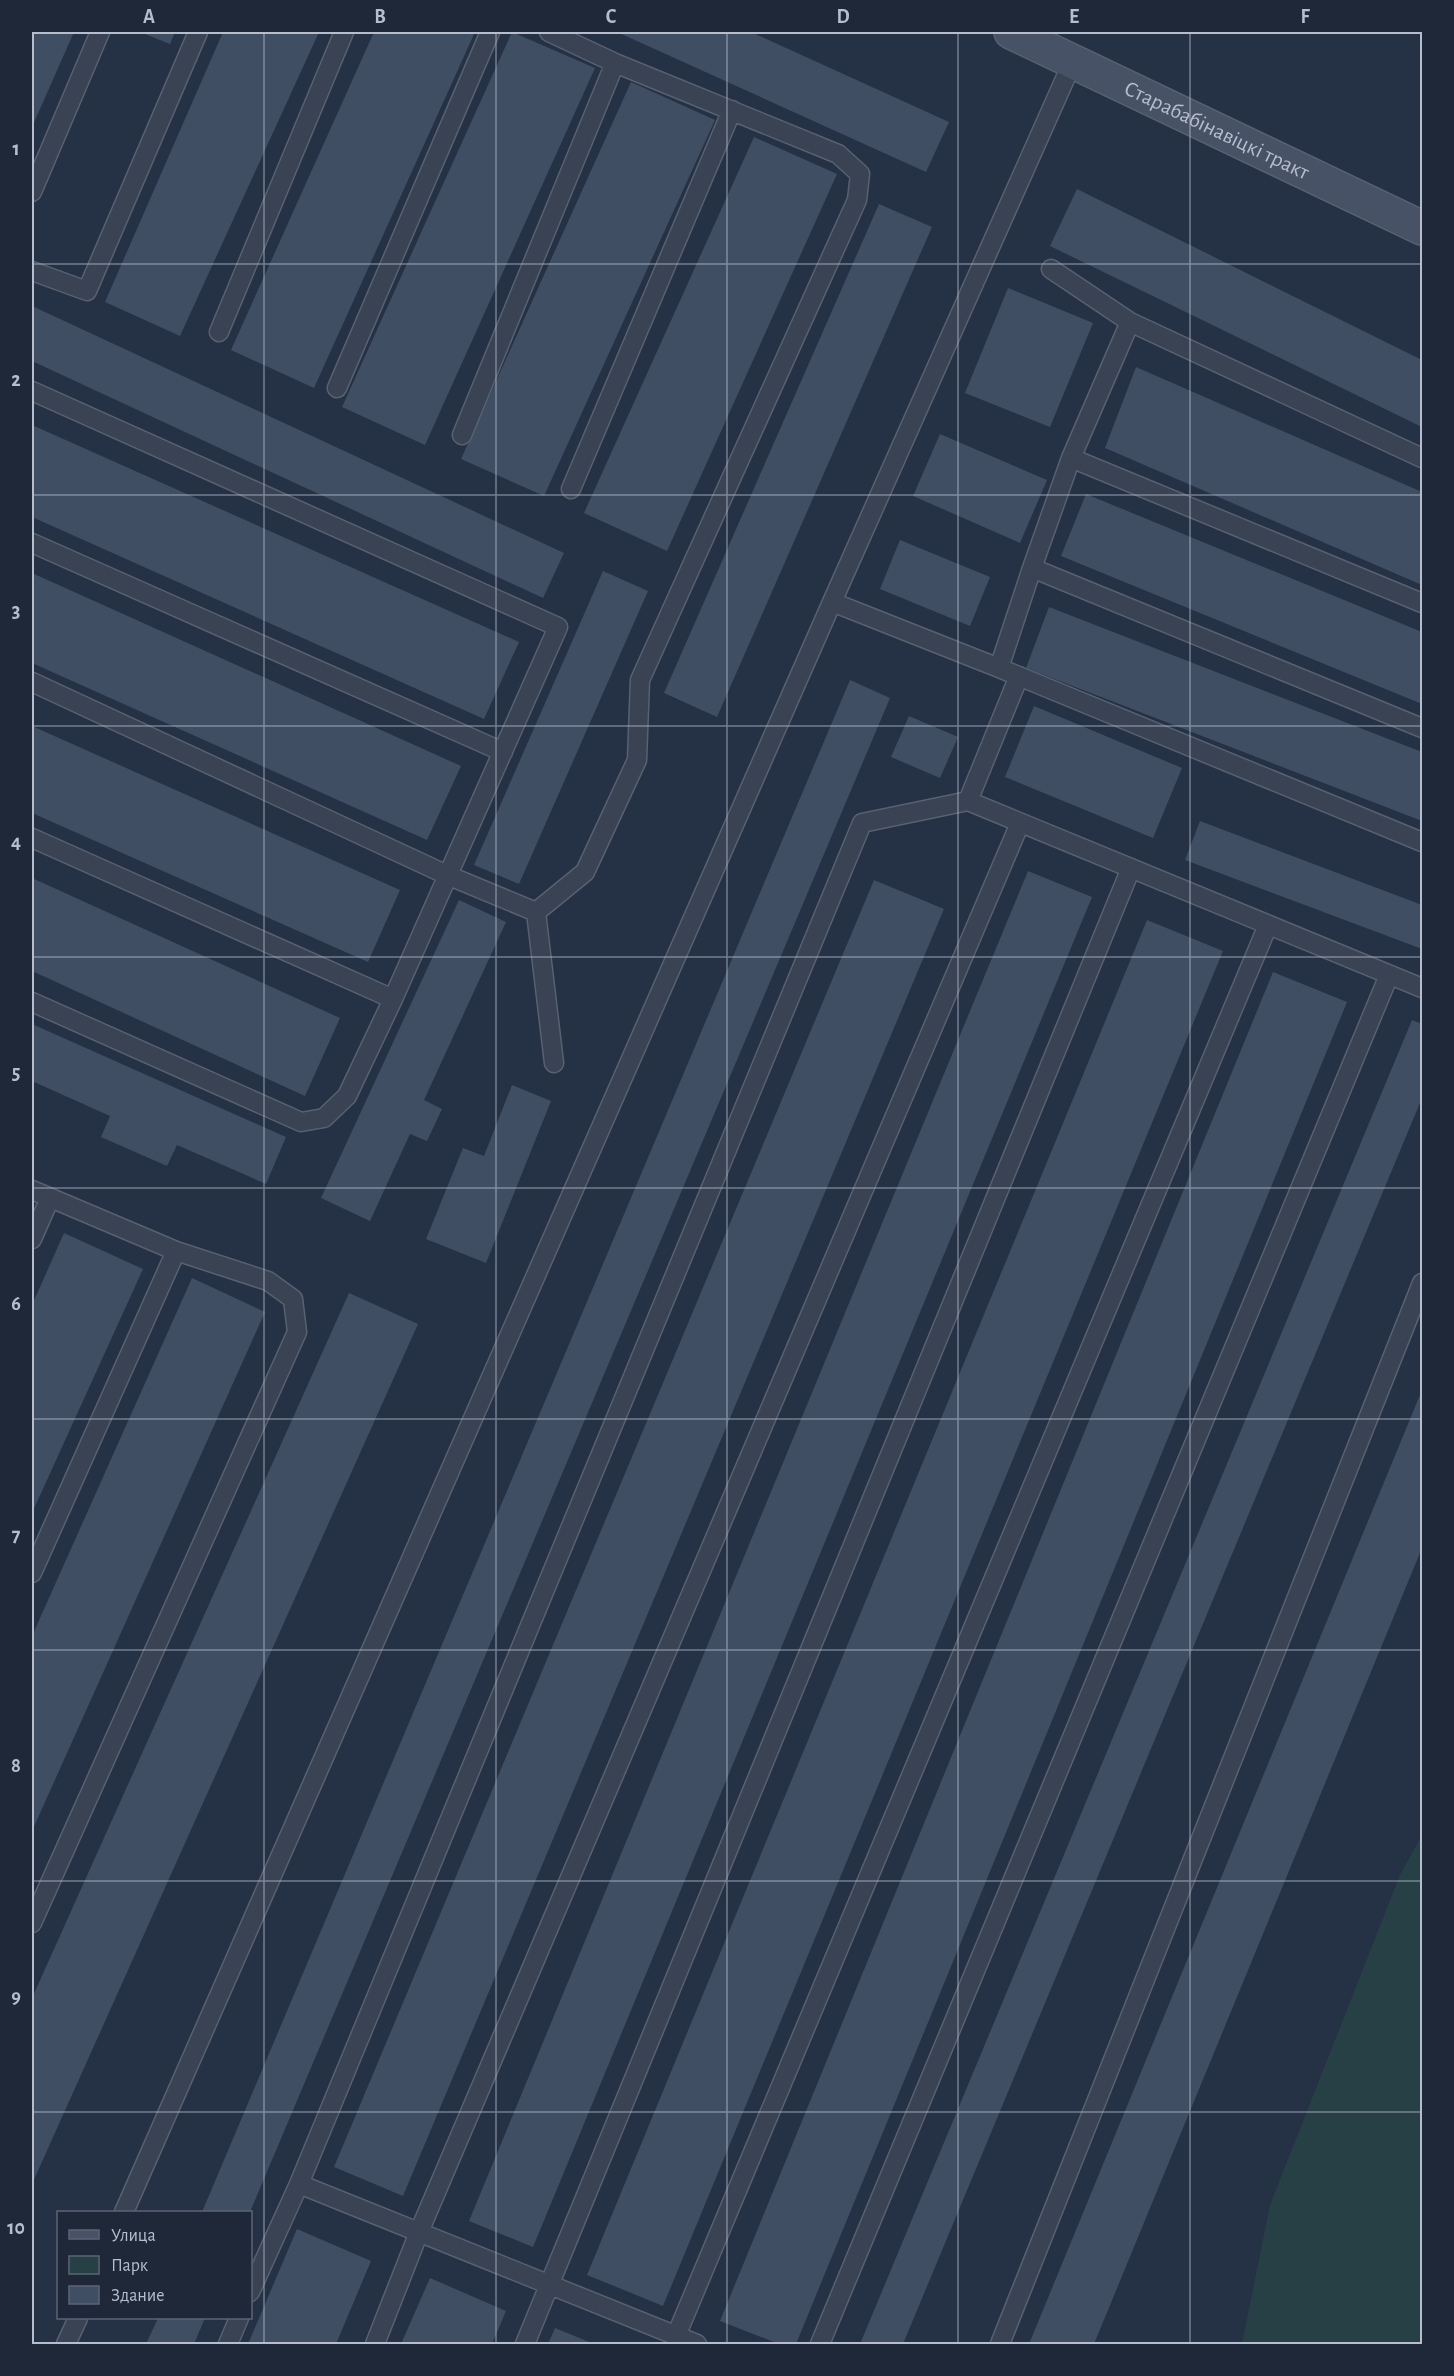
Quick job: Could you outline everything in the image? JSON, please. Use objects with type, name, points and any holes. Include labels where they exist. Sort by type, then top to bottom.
[{"type":"street","name":"Старабабінавіцкі тракт","points":[[1011,32],[1422,228]]},
{"type":"lane","points":[[32,192],[100,32]]},
{"type":"lane","points":[[32,271],[87,291],[198,32]]},
{"type":"lane","points":[[219,332],[344,32]]},
{"type":"lane","points":[[337,387],[490,32]]},
{"type":"lane","points":[[536,912],[585,872],[637,760],[640,680],[857,200],[860,174],[838,154],[615,63],[549,32]]},
{"type":"lane","points":[[124,2211],[831,602],[1073,60]]},
{"type":"lane","points":[[462,435],[615,63]]},
{"type":"lane","points":[[571,489],[732,110]]},
{"type":"lane","points":[[1051,268],[1130,322],[1422,458]]},
{"type":"lane","points":[[999,668],[1071,458],[1130,322]]},
{"type":"lane","points":[[32,391],[558,627],[393,999],[347,1096],[324,1118],[301,1122],[32,1002]]},
{"type":"lane","points":[[1071,458],[1422,603]]},
{"type":"lane","points":[[32,543],[503,752]]},
{"type":"lane","points":[[1032,568],[1422,728]]},
{"type":"lane","points":[[831,602],[1019,676],[1422,842]]},
{"type":"lane","points":[[968,801],[1019,676]]},
{"type":"lane","points":[[32,682],[447,875],[536,912]]},
{"type":"lane","points":[[252,2288],[298,2184],[862,823],[968,801],[1422,988]]},
{"type":"lane","points":[[375,2344],[419,2232],[1020,823]]},
{"type":"lane","points":[[32,838],[393,999]]},
{"type":"lane","points":[[525,2344],[1131,868]]},
{"type":"lane","points":[[536,912],[554,1063]]},
{"type":"lane","points":[[676,2336],[1268,925]]},
{"type":"lane","points":[[820,2344],[1389,975]]},
{"type":"lane","points":[[32,1190],[176,1251],[268,1281],[292,1299],[297,1332],[32,1923]]},
{"type":"lane","points":[[32,1239],[50,1198]]},
{"type":"lane","points":[[32,1574],[176,1251]]},
{"type":"lane","points":[[1000,2344],[1422,1283]]},
{"type":"lane","points":[[298,2184],[697,2344]]},
{"type":"lane","points":[[66,2344],[78,2319]]},
{"type":"lane","points":[[228,2344],[239,2319]]},
{"type":"green space","points":[[1422,1835],[1422,2344],[1242,2344],[1270,2205],[1400,1875]]},
{"type":"building","points":[[32,32],[74,32],[32,127]]},
{"type":"building","points":[[140,32],[175,32],[170,44]]},
{"type":"building","points":[[223,32],[319,32],[180,336],[105,302]]},
{"type":"building","points":[[374,32],[475,32],[314,388],[231,350]]},
{"type":"building","points":[[512,32],[595,68],[425,445],[342,407]]},
{"type":"building","points":[[617,32],[751,32],[949,122],[926,172]]},
{"type":"building","points":[[631,82],[715,120],[544,496],[461,459]]},
{"type":"building","points":[[754,137],[837,174],[667,551],[584,513]]},
{"type":"building","points":[[1077,189],[1422,360],[1422,427],[1050,246]]},
{"type":"building","points":[[879,204],[932,227],[717,717],[664,693]]},
{"type":"building","points":[[1008,288],[1093,323],[1050,427],[965,393]]},
{"type":"building","points":[[32,306],[564,553],[543,598],[32,361]]},
{"type":"building","points":[[1136,367],[1422,492],[1422,585],[1105,448]]},
{"type":"building","points":[[32,425],[519,642],[484,719],[32,517]]},
{"type":"building","points":[[940,434],[1047,480],[1020,543],[913,496]]},
{"type":"building","points":[[1086,494],[1422,632],[1422,704],[1061,556]]},
{"type":"building","points":[[900,540],[990,577],[970,626],[880,589]]},
{"type":"building","points":[[603,571],[648,591],[519,884],[474,865]]},
{"type":"building","points":[[32,573],[461,766],[427,840],[32,663]]},
{"type":"building","points":[[1049,607],[1422,752],[1422,821],[1026,668]]},
{"type":"building","points":[[850,680],[890,698],[250,2211],[202,2211]]},
{"type":"building","points":[[1034,706],[1182,768],[1153,838],[1005,777]]},
{"type":"building","points":[[909,716],[958,737],[940,778],[891,757]]},
{"type":"building","points":[[32,726],[400,890],[368,962],[32,813]]},
{"type":"building","points":[[1200,821],[1422,905],[1422,949],[1185,860]]},
{"type":"building","points":[[1028,871],[1092,897],[533,2247],[469,2221]]},
{"type":"building","points":[[32,878],[340,1018],[305,1096],[32,971]]},
{"type":"building","points":[[874,880],[944,909],[403,2196],[334,2167]]},
{"type":"building","points":[[459,900],[506,922],[424,1100],[442,1109],[427,1141],[410,1134],[370,1221],[321,1198]]},
{"type":"building","points":[[1147,920],[1223,951],[663,2306],[587,2275]]},
{"type":"building","points":[[1273,972],[1347,1002],[796,2344],[779,2344],[720,2321]]},
{"type":"building","points":[[1412,1020],[1422,1024],[1422,1098],[903,2344],[860,2344]]},
{"type":"building","points":[[32,1024],[286,1137],[266,1184],[177,1145],[167,1166],[101,1137],[110,1116],[32,1081]]},
{"type":"building","points":[[512,1085],[551,1101],[486,1263],[426,1239],[463,1148],[484,1156]]},
{"type":"building","points":[[64,1233],[143,1269],[32,1513],[32,1305]]},
{"type":"building","points":[[192,1278],[265,1312],[32,1831],[32,1636]]},
{"type":"building","points":[[349,1293],[418,1324],[32,2184],[32,1998]]},
{"type":"building","points":[[1422,1390],[1422,1548],[1094,2344],[1029,2344]]},
{"type":"building","points":[[297,2229],[371,2261],[336,2344],[248,2344]]},
{"type":"building","points":[[430,2278],[506,2311],[492,2344],[401,2344]]},
{"type":"building","points":[[158,2319],[205,2319],[194,2344],[146,2344]]},
{"type":"building","points":[[555,2328],[594,2344],[548,2344]]}]
